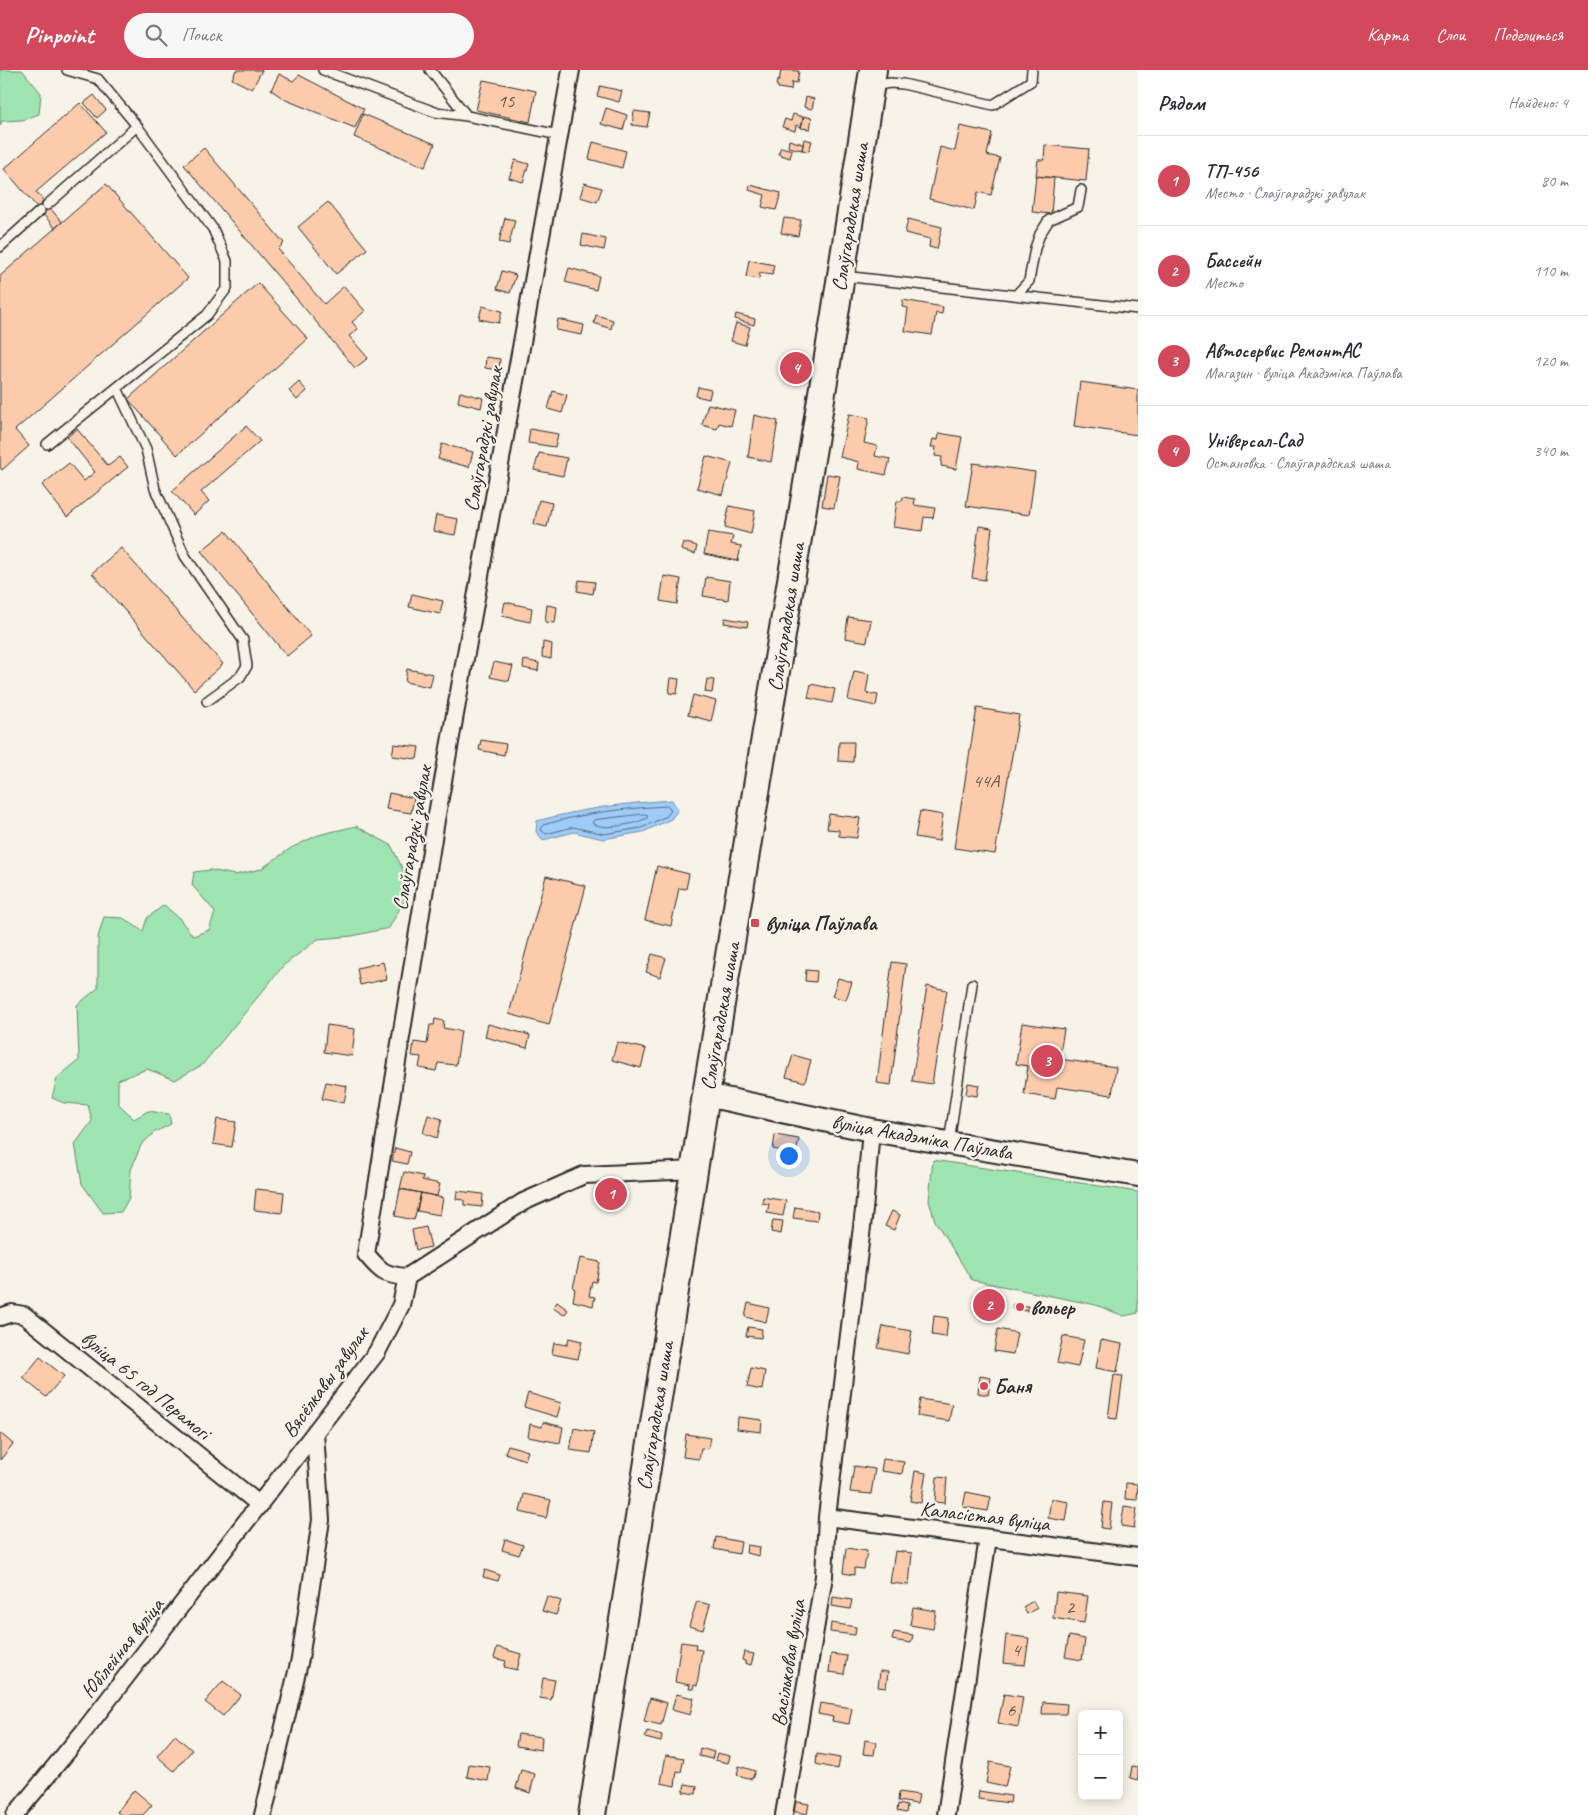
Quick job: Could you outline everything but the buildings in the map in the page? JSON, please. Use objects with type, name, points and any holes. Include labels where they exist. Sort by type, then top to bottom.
[{"type":"main road","name":"Слаўгарадская шаша","points":[[592,1815],[706,1095],[734,933],[871,78]]},
{"type":"main road","name":"вуліца Акадэміка Паўлава","points":[[706,1095],[871,1130],[1138,1175]]},
{"type":"street","name":"Слаўгарадзкі завулак","points":[[407,1276],[390,1275],[375,1265],[366,1254],[436,820],[570,70]]},
{"type":"street","name":"Васільковая вуліца","points":[[784,1815],[824,1576],[826,1517],[864,1210],[871,1130]]},
{"type":"street","points":[[407,1276],[523,1202],[584,1175],[695,1170]]},
{"type":"street","name":"Вясёлкавы завулак","points":[[260,1505],[378,1352],[401,1306],[407,1276]]},
{"type":"street","name":"вуліца 65 год Перамогі","points":[[0,1318],[12,1313],[24,1315],[260,1505]]},
{"type":"street","points":[[263,1815],[300,1659],[321,1520],[315,1433]]},
{"type":"street","name":"Юбілейная вуліца","points":[[15,1815],[84,1732],[260,1505]]},
{"type":"street","name":"Каласістая вуліца","points":[[826,1517],[1138,1558]]},
{"type":"street","points":[[946,1815],[988,1538]]},
{"type":"lane","points":[[47,444],[207,315],[227,288],[228,261],[213,229],[137,126],[98,79],[89,73],[67,70]]},
{"type":"lane","points":[[324,70],[436,112],[468,116],[559,135]]},
{"type":"lane","points":[[430,70],[468,116]]},
{"type":"lane","points":[[871,78],[993,105],[1031,81],[1032,70]]},
{"type":"lane","points":[[0,247],[137,126]]},
{"type":"lane","points":[[1016,295],[1029,281],[1035,248],[1044,227],[1049,220],[1078,207],[1081,190]]},
{"type":"lane","points":[[840,275],[1138,309]]},
{"type":"lane","points":[[117,388],[146,449],[156,489],[185,556],[243,640],[247,666],[240,677],[207,701]]},
{"type":"lane","points":[[949,1143],[972,984]]},
{"type":"green space","points":[[0,70],[22,70],[41,93],[39,114],[22,120],[2,121],[0,126]]},
{"type":"green space","points":[[356,826],[391,845],[404,872],[405,899],[389,928],[352,936],[318,939],[284,965],[202,1065],[175,1080],[147,1069],[118,1080],[118,1103],[134,1119],[148,1111],[169,1114],[171,1124],[155,1132],[141,1145],[131,1170],[129,1198],[121,1212],[103,1213],[82,1184],[75,1144],[92,1121],[88,1105],[64,1103],[52,1098],[57,1078],[79,1060],[77,1005],[98,988],[98,937],[104,917],[123,918],[143,931],[147,918],[164,905],[179,918],[193,936],[209,930],[215,912],[192,885],[194,872],[211,870],[235,875],[261,869],[291,848],[318,835]]},
{"type":"green space","points":[[933,1160],[1138,1192],[1138,1313],[1124,1316],[1096,1305],[972,1280],[935,1221],[929,1200]]},
{"type":"water","points":[[672,800],[678,810],[671,819],[643,832],[603,839],[574,832],[543,840],[536,832],[537,821],[570,813],[604,807]]},
{"type":"place","name":"Універсал-Сад","points":[[796,368]]},
{"type":"place","name":"вуліца Паўлава","points":[[755,923]]},
{"type":"place","name":"Автосервис РемонтАС","points":[[1047,1061]]},
{"type":"place","name":"ТП-456","points":[[611,1194]]},
{"type":"place","name":"Бассейн","points":[[989,1305]]},
{"type":"place","name":"вольер","points":[[1020,1307]]},
{"type":"place","name":"Баня","points":[[984,1386]]}]
